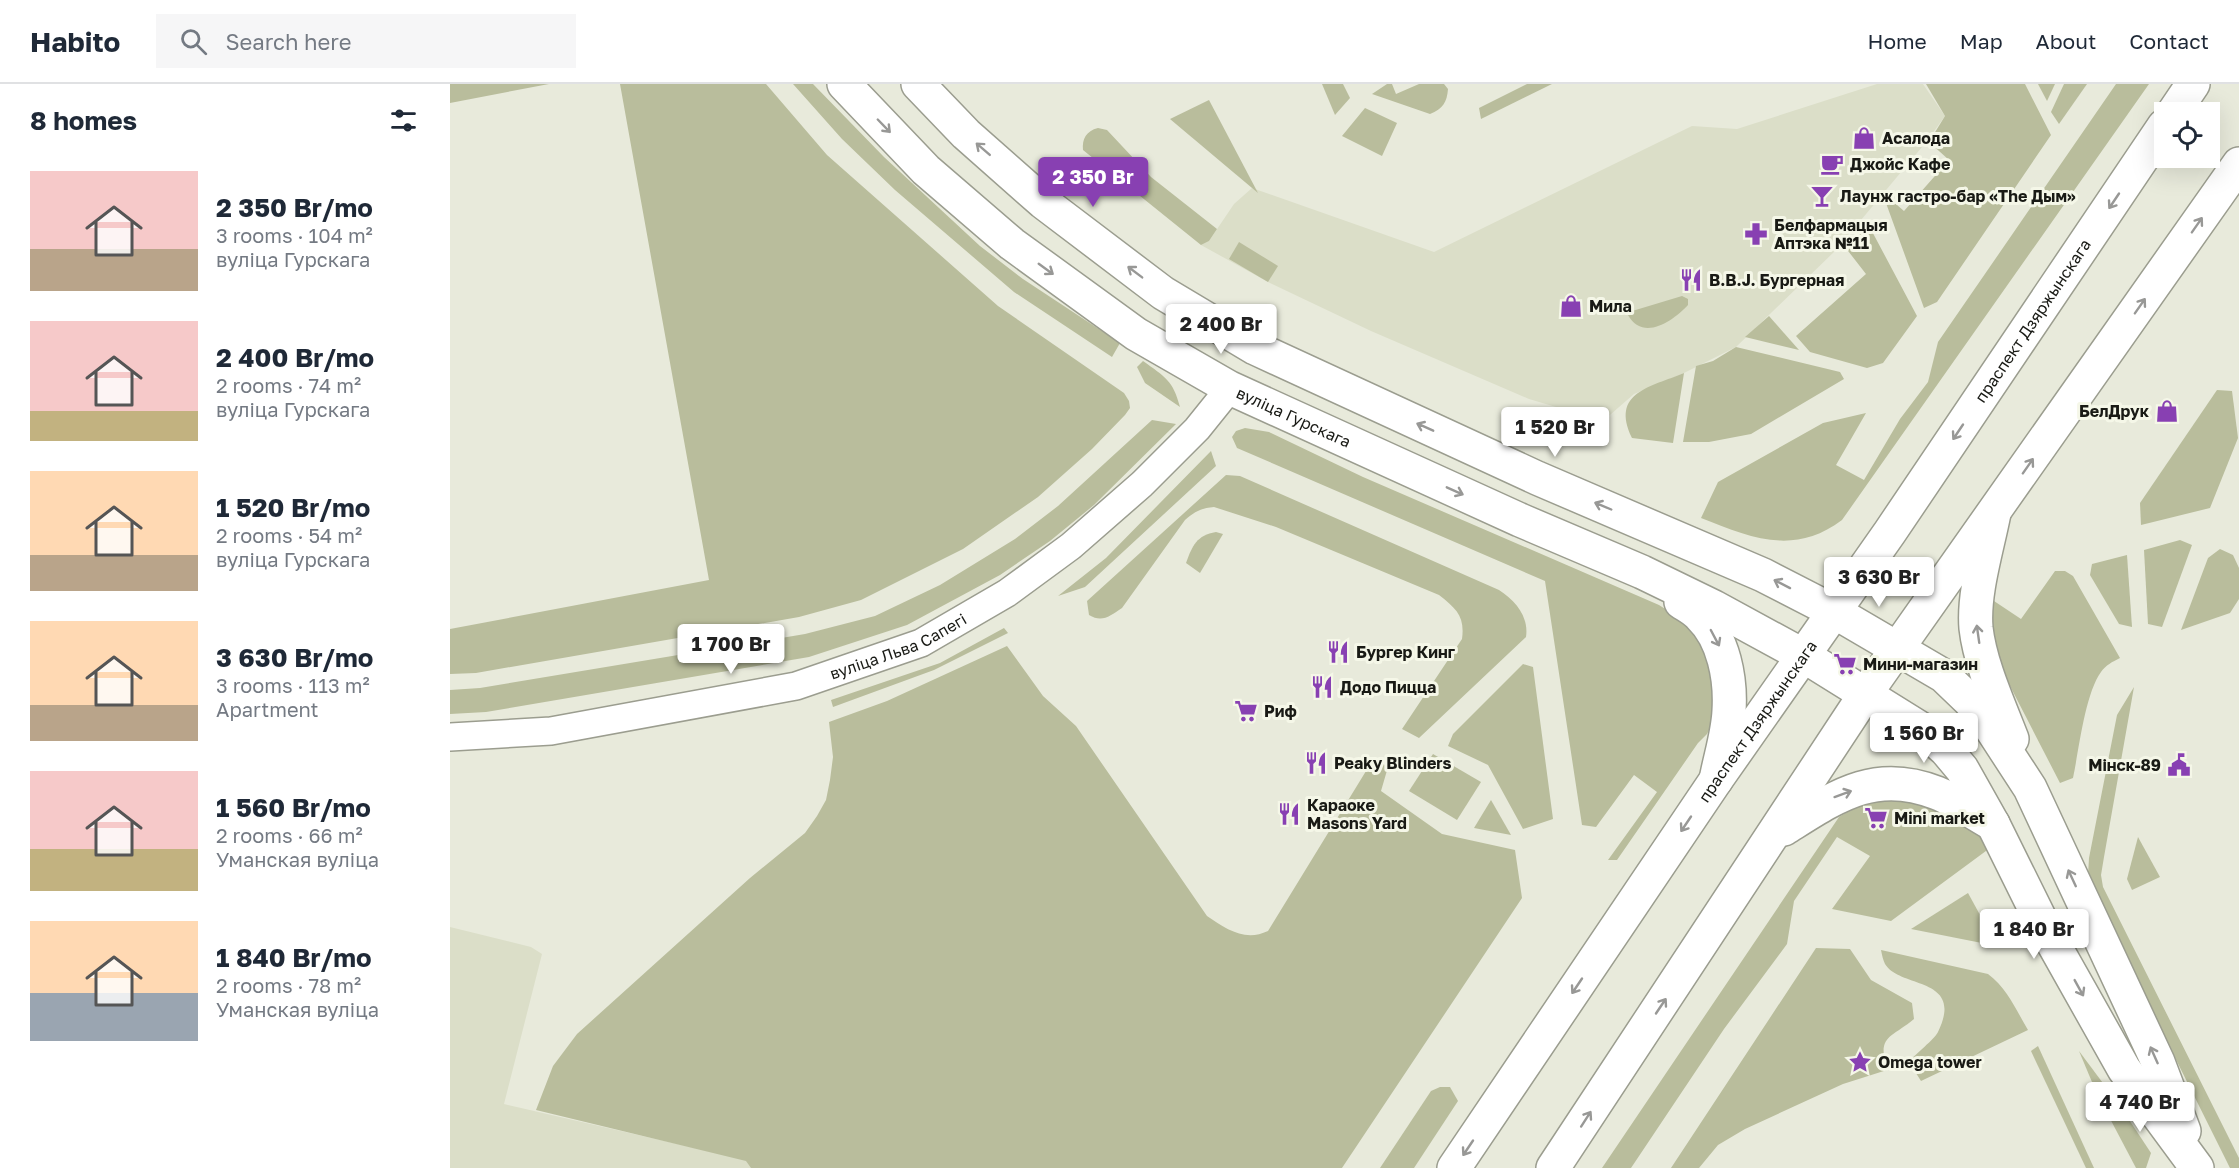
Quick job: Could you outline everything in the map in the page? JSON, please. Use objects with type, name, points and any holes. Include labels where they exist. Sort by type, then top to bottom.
[{"type":"main road","name":"вуліца Гурскага","points":[[844,84],[926,171],[1012,244],[1136,334],[1230,388],[1520,520],[1642,572],[1714,607],[1804,656],[1926,732],[1962,769],[1994,824],[2043,925],[2124,1069],[2198,1168]]},
{"type":"main road","points":[[918,84],[966,134],[1043,202],[1163,293],[1255,348],[1537,478],[1764,575],[1833,611],[1944,676],[1969,700],[1989,725],[2030,788]]},
{"type":"main road","points":[[2181,102],[2193,84]]},
{"type":"main road","name":"праспект Дзяржынскага","points":[[1454,1168],[1716,780],[1890,532],[2154,141]]},
{"type":"main road","points":[[1553,1168],[1866,693],[2239,164]]},
{"type":"main road","points":[[1012,244],[1043,202]]},
{"type":"main road","points":[[1230,388],[1255,348]]},
{"type":"main road","points":[[1994,513],[1979,589],[1976,627],[1983,658],[2030,788],[2158,1062],[2198,1168]]},
{"type":"main road","points":[[1642,572],[1701,616],[1720,649],[1727,674],[1729,713],[1716,780]]},
{"type":"main road","points":[[1775,834],[1836,796],[1883,783],[1912,786],[1938,794],[1994,824]]},
{"type":"street","name":"вуліца Льва Сапегі","points":[[450,737],[551,731],[796,686],[921,644],[1008,593],[1071,546],[1151,476],[1197,429],[1230,388]]},
{"type":"shaded area","points":[[450,84],[549,84],[450,103]]},
{"type":"shaded area","points":[[620,84],[766,84],[827,155],[998,306],[1124,393],[1130,408],[1092,449],[1038,497],[963,549],[861,600],[799,617],[476,673],[450,674],[450,629],[709,580]]},
{"type":"shaded area","points":[[793,84],[813,84],[884,157],[980,246],[1023,279],[1120,343],[1112,357],[1014,292],[895,190],[842,139]]},
{"type":"shaded area","points":[[1322,84],[1343,84],[1350,98],[1335,115]]},
{"type":"shaded area","points":[[1387,84],[1392,84],[1396,94],[1419,84],[1444,84],[1448,89],[1441,107],[1430,114],[1372,94]]},
{"type":"shaded area","points":[[1527,84],[1552,84],[1481,119],[1479,108]]},
{"type":"shaded area","points":[[1877,84],[1923,84],[1945,116],[1927,141],[1836,250],[1736,347],[1684,373],[1634,394],[1603,421],[1529,399],[1371,331],[1268,282],[1201,245],[1209,241],[1234,204],[1252,188],[1434,252],[1692,126],[1737,129]]},
{"type":"shaded area","points":[[1926,84],[2025,84],[2051,135],[1937,302],[1924,308],[1882,192],[1904,211],[1949,160],[1929,142],[1945,116]]},
{"type":"shaded area","points":[[2038,84],[2055,84],[2047,101]]},
{"type":"shaded area","points":[[2064,84],[2087,84],[2059,124],[2051,112]]},
{"type":"shaded area","points":[[2116,84],[2149,84],[1842,520],[1807,538],[1772,540],[1737,532],[1701,518],[1718,482],[1823,423],[1866,413],[1836,465],[1864,480],[1900,419],[1928,382],[1938,342]]},
{"type":"shaded area","points":[[1209,100],[1258,193],[1170,119]]},
{"type":"shaded area","points":[[1365,108],[1397,123],[1382,156],[1342,136]]},
{"type":"shaded area","points":[[1098,128],[1107,130],[1151,177],[1217,229],[1209,241],[1201,245],[1083,150],[1086,136],[1090,131]]},
{"type":"shaded area","points":[[1867,222],[1917,316],[1883,363],[1867,368],[1810,352],[1796,336],[1866,274],[1845,247]]},
{"type":"shaded area","points":[[1239,242],[1278,266],[1268,282],[1229,259]]},
{"type":"shaded area","points":[[1682,296],[1688,299],[1688,305],[1674,317],[1658,326],[1642,327],[1634,323],[1628,315],[1629,312]]},
{"type":"shaded area","points":[[1769,316],[1799,350],[1745,337]]},
{"type":"shaded area","points":[[1736,347],[1840,372],[1844,379],[1751,434],[1709,442],[1683,442],[1696,366],[1713,361]]},
{"type":"shaded area","points":[[1143,361],[1167,380],[1180,407],[1145,383],[1137,367]]},
{"type":"shaded area","points":[[1684,373],[1673,443],[1632,438],[1626,410],[1630,401],[1647,388]]},
{"type":"shaded area","points":[[2217,390],[2232,391],[2238,438],[2210,508],[2141,525],[2140,503]]},
{"type":"shaded area","points":[[1152,420],[1176,424],[1094,505],[1050,541],[1000,575],[907,625],[809,657],[486,712],[450,714],[450,690],[480,688],[805,634],[875,616],[940,585],[1015,539],[1058,506]]},
{"type":"shaded area","points":[[1245,428],[1269,432],[1363,477],[1659,605],[1673,614],[1701,639],[1721,692],[1712,724],[1617,860],[1608,860],[1657,792],[1634,775],[1596,827],[1582,825],[1545,581],[1237,448],[1232,437],[1236,431]]},
{"type":"shaded area","points":[[1211,451],[1216,466],[1085,587],[1058,596],[1106,558]]},
{"type":"shaded area","points":[[1226,475],[1240,476],[1499,590],[1520,610],[1525,623],[1526,637],[1419,738],[1402,729],[1462,639],[1461,619],[1455,609],[1439,595],[1276,527],[1214,507],[1198,511],[1185,520],[1122,608],[1102,618],[1089,615],[1087,601]]},
{"type":"shaded area","points":[[1216,532],[1223,534],[1200,573],[1186,563],[1188,557],[1200,539]]},
{"type":"shaded area","points":[[2180,540],[2192,545],[2162,627],[2148,624],[2144,550]]},
{"type":"shaded area","points":[[2220,549],[2233,555],[2239,568],[2239,599],[2230,613],[2181,630],[2208,558]]},
{"type":"shaded area","points":[[2127,555],[2132,627],[2119,624],[2090,575],[2092,564]]},
{"type":"shaded area","points":[[2055,571],[2065,571],[2073,576],[2120,658],[2105,667],[2095,682],[2080,738],[2073,778],[2060,783],[1993,653],[1991,599],[2021,619]]},
{"type":"shaded area","points":[[1004,628],[1008,633],[934,670],[833,707],[831,700],[940,663]]},
{"type":"shaded area","points":[[1007,646],[1043,696],[1076,726],[1207,916],[1236,932],[1251,935],[1268,931],[1374,758],[1388,767],[1381,791],[1442,834],[1515,850],[1522,898],[1342,1168],[751,1168],[746,1161],[536,1110],[553,1066],[577,1034],[750,878],[805,833],[826,800],[833,757],[829,722],[887,701]]},
{"type":"shaded area","points":[[1523,664],[1533,667],[1553,819],[1523,829],[1488,765],[1448,746],[1453,734]]},
{"type":"shaded area","points":[[2134,687],[2101,875],[2103,887],[2239,1158],[2239,1168],[2230,1168],[2093,893],[2088,875],[2089,858],[2117,715]]},
{"type":"shaded area","points":[[1433,754],[1481,782],[1457,820],[1409,791]]},
{"type":"shaded area","points":[[1905,795],[1969,819],[1990,848],[1891,921],[1832,909],[1870,856],[1837,837],[1794,901],[1787,944],[1724,1029],[1631,1168],[1602,1168],[1839,817],[1862,803]]},
{"type":"shaded area","points":[[1491,800],[1511,835],[1474,828]]},
{"type":"shaded area","points":[[2138,837],[2160,877],[2132,890],[2127,879]]},
{"type":"shaded area","points":[[1968,893],[1997,946],[1911,929]]},
{"type":"shaded area","points":[[450,927],[531,947],[542,954],[504,1104],[747,1160],[752,1168],[450,1168]]},
{"type":"shaded area","points":[[1816,948],[1850,949],[1871,980],[1912,1003],[1914,1019],[1892,1035],[1885,1044],[1884,1059],[1887,1070],[1843,1084],[1745,1129],[1718,1145],[1699,1168],[1671,1168]]},
{"type":"shaded area","points":[[1881,950],[1988,974],[2006,993],[2028,1030],[1921,1081],[1909,1062],[1938,1032],[1944,1014],[1943,1001],[1937,992],[1927,986],[1893,972],[1885,964]]},
{"type":"shaded area","points":[[2038,1046],[2094,1168],[2086,1168],[2031,1051]]},
{"type":"shaded area","points":[[2079,1051],[2151,1153],[2146,1168],[2136,1168],[2097,1094]]},
{"type":"shaded area","points":[[1440,1087],[1450,1087],[1458,1101],[1414,1168],[1380,1168],[1431,1091]]},
{"type":"place","name":"Асалода","points":[[1864,138]]},
{"type":"place","name":"Джойс Кафе","points":[[1832,164]]},
{"type":"place","name":"Лаунж гастро-бар «The Дым»","points":[[1822,196]]},
{"type":"place","name":"Белфармацыя Аптэка №11","points":[[1756,234]]},
{"type":"place","name":"B.B.J. Бургерная","points":[[1691,280]]},
{"type":"place","name":"Мила","points":[[1571,306]]},
{"type":"place","name":"БелДрук","points":[[2167,411]]},
{"type":"place","name":"Бургер Кинг","points":[[1338,652]]},
{"type":"place","name":"Мини-магазин","points":[[1845,664]]},
{"type":"place","name":"Додо Пицца","points":[[1322,687]]},
{"type":"place","name":"Риф","points":[[1246,711]]},
{"type":"place","name":"Peaky Blinders","points":[[1316,763]]},
{"type":"place","name":"Мінск-89","points":[[2179,765]]},
{"type":"place","name":"Караоке Masons Yard","points":[[1289,814]]},
{"type":"place","name":"Mini market","points":[[1876,818]]},
{"type":"place","name":"Omega tower","points":[[1860,1062]]}]
